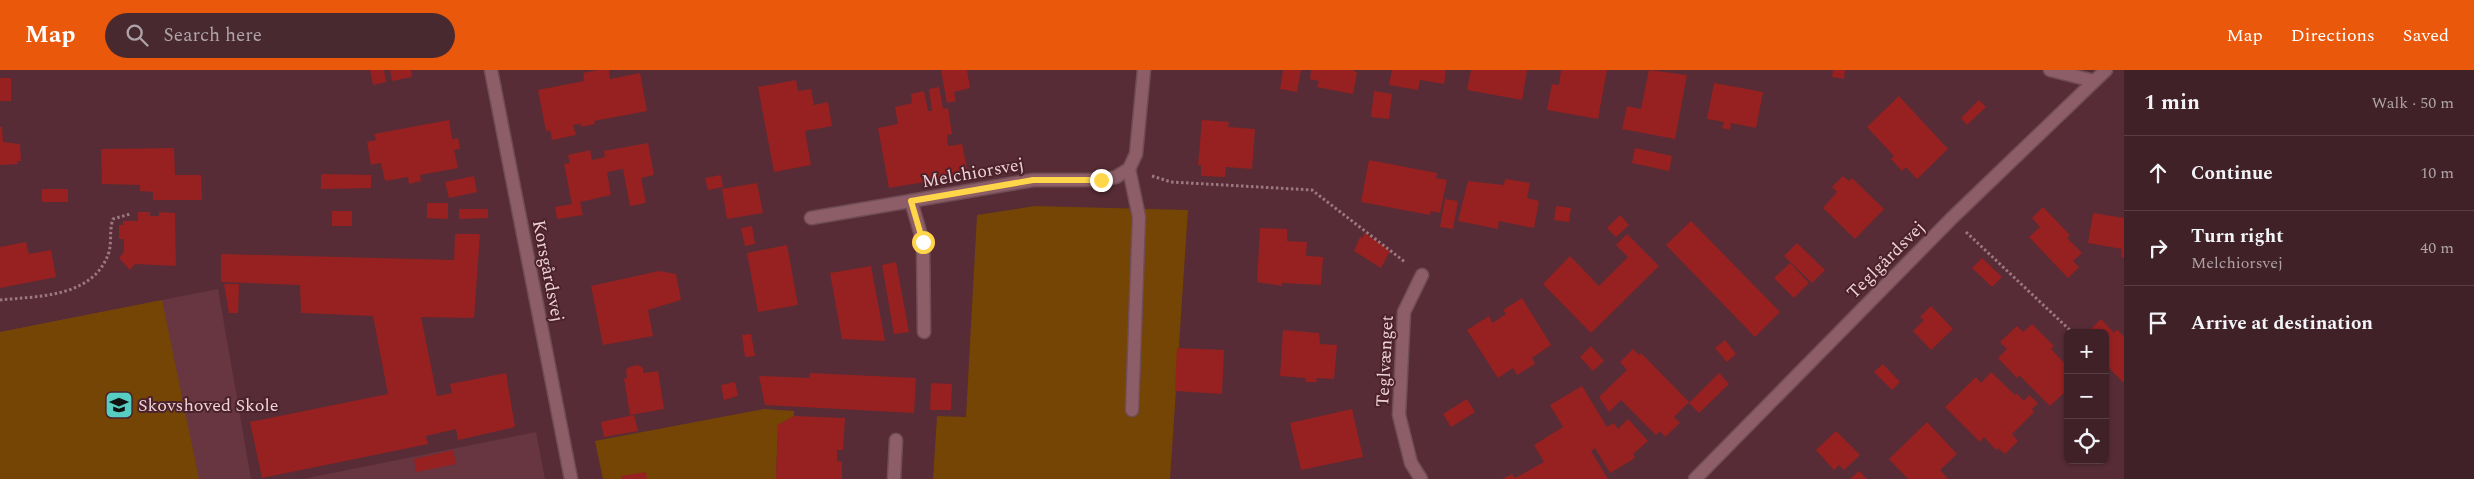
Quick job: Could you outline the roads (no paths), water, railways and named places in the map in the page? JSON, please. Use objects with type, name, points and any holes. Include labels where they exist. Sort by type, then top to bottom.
[{"type":"street","name":"Korsgårdsvej","points":[[491,70],[571,479]]},
{"type":"street","points":[[1132,410],[1139,217],[1129,169],[1136,154],[1144,70]]},
{"type":"street","points":[[2050,70],[2094,81]]},
{"type":"street","name":"Teglgårdsvej","points":[[1695,479],[1952,218],[2106,70]]},
{"type":"street","name":"Melchiorsvej","points":[[811,218],[1033,180],[1101,180],[1116,177],[1129,169]]},
{"type":"street","points":[[911,201],[923,242],[924,332]]},
{"type":"street","name":"Teglvænget","points":[[1421,479],[1411,463],[1400,415],[1404,312],[1422,275]]},
{"type":"street","points":[[894,479],[896,440]]},
{"type":"place","name":"Skovshoved Skole","points":[[119,405]]}]
